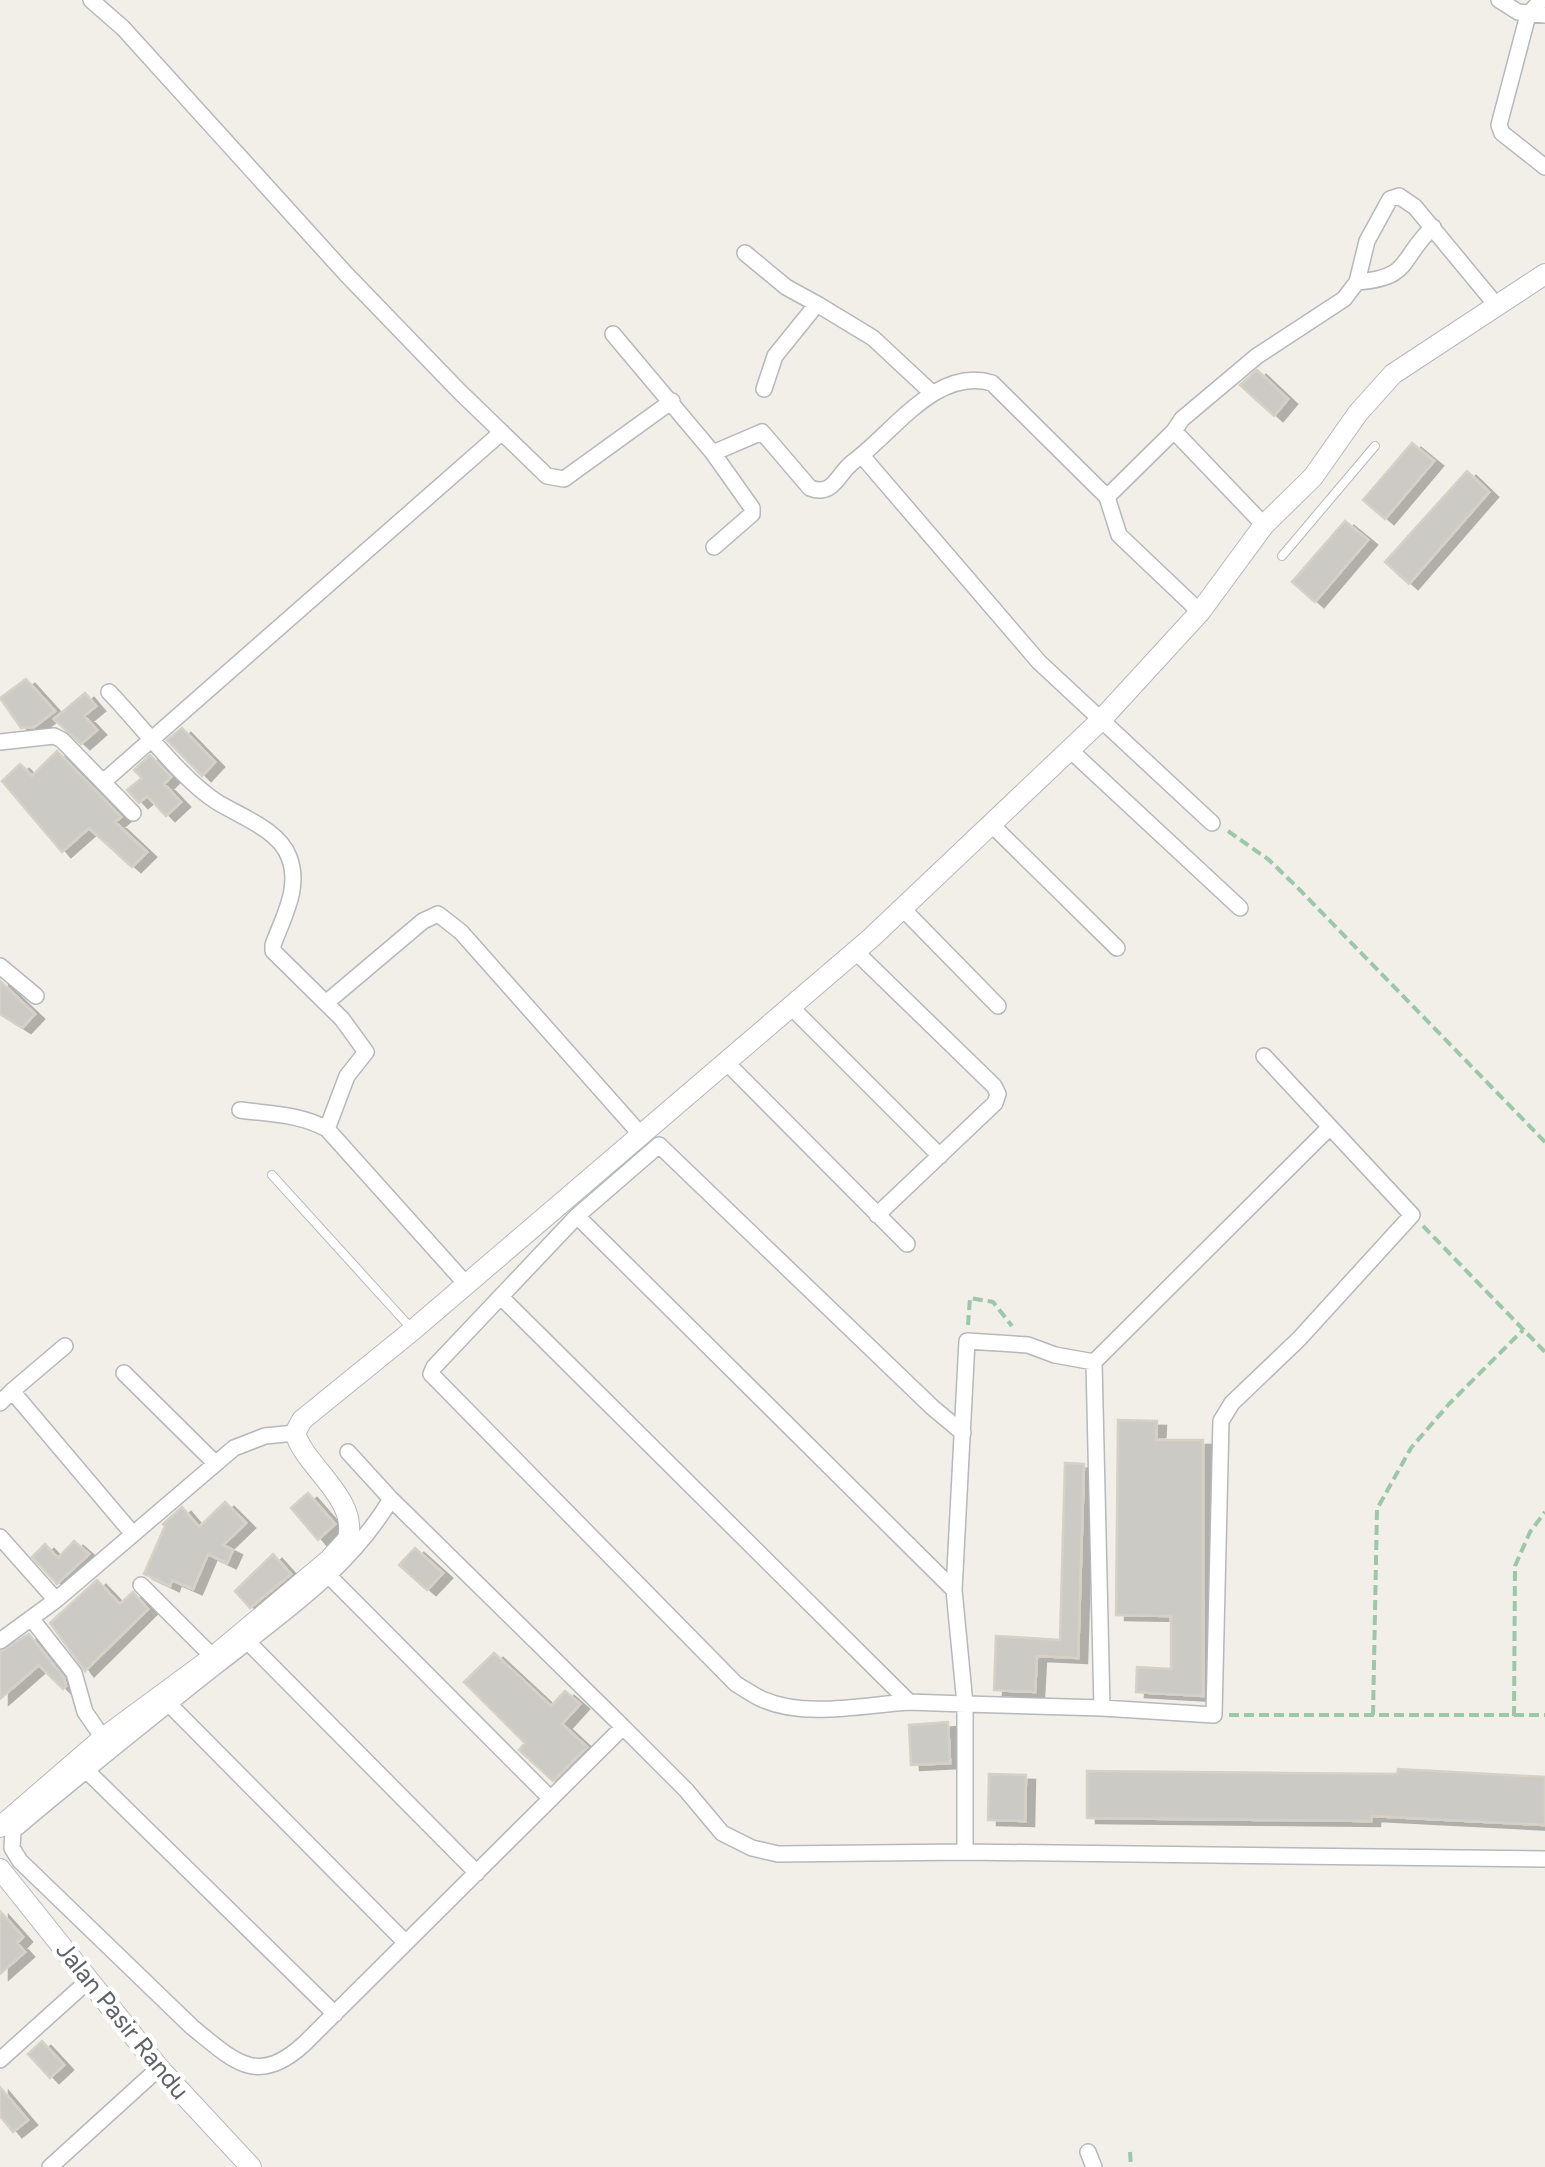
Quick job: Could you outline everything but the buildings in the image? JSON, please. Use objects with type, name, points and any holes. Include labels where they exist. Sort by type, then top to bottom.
[{"type":"street","points":[[91,0],[123,28],[346,274],[547,476],[564,478],[672,401]]},
{"type":"street","points":[[1499,0],[1506,7],[1537,15]]},
{"type":"street","points":[[1542,0],[1499,125],[1502,133],[1545,166]]},
{"type":"street","points":[[1107,496],[1182,419],[1256,356],[1344,299],[1357,282],[1367,242],[1391,197],[1406,198],[1497,306]]},
{"type":"street","points":[[1357,282],[1390,277],[1409,261],[1414,245],[1433,227]]},
{"type":"street","points":[[745,253],[786,287],[873,338],[932,393]]},
{"type":"street","points":[[0,1827],[104,1738],[213,1657],[348,1539],[348,1514],[300,1448],[295,1432],[302,1420],[856,952],[1100,721],[1200,612],[1264,525],[1313,477],[1358,413],[1393,374],[1545,274]]},
{"type":"street","points":[[764,389],[775,356],[817,304]]},
{"type":"street","points":[[613,334],[714,453],[752,508],[752,514],[714,547]]},
{"type":"street","points":[[714,453],[762,432],[810,488],[819,492],[829,489],[848,466],[863,457],[920,400],[978,379],[992,383],[1107,496],[1119,535],[1200,612]]},
{"type":"street","points":[[1174,431],[1264,525]]},
{"type":"street","points":[[103,782],[502,432]]},
{"type":"street","points":[[863,457],[1039,662],[1212,823]]},
{"type":"street","points":[[109,692],[216,801],[250,820],[286,851],[291,861],[290,905],[272,945],[274,952],[326,1002],[366,1052],[347,1076],[326,1129]]},
{"type":"street","points":[[0,742],[54,736],[62,740],[133,813]]},
{"type":"street","points":[[1069,749],[1240,908]]},
{"type":"street","points":[[992,825],[1117,948]]},
{"type":"street","points":[[902,908],[998,1006]]},
{"type":"street","points":[[326,1002],[423,921],[438,914],[461,932],[642,1136]]},
{"type":"street","points":[[856,952],[998,1094],[994,1103],[877,1214]]},
{"type":"street","points":[[0,966],[36,996]]},
{"type":"street","points":[[790,1006],[940,1156]]},
{"type":"street","points":[[963,1433],[659,1145],[578,1216],[434,1367],[433,1380],[736,1684],[763,1700],[814,1708],[908,1702],[1214,1714],[1221,1421],[1232,1403],[1299,1339],[1412,1215],[1264,1056]]},
{"type":"street","points":[[726,1062],[907,1244]]},
{"type":"street","points":[[240,1110],[295,1117],[326,1129],[466,1284]]},
{"type":"street","points":[[1102,1708],[1094,1362],[1330,1126]]},
{"type":"street","points":[[578,1216],[954,1590]]},
{"type":"street","points":[[501,1296],[908,1702]]},
{"type":"street","points":[[965,1852],[965,1704],[954,1590],[967,1341],[1028,1345],[1055,1356],[1094,1362]]},
{"type":"street","points":[[66,1346],[6,1398],[132,1534]]},
{"type":"street","points":[[124,1373],[215,1463]]},
{"type":"street","points":[[0,1641],[56,1600],[215,1463],[250,1440],[295,1432]]},
{"type":"street","points":[[348,1452],[391,1500],[686,1790],[722,1833],[752,1848],[778,1854],[965,1852],[1545,1859]]},
{"type":"street","points":[[391,1500],[370,1535],[330,1578],[85,1769],[13,1831],[12,1848],[35,1875],[192,2026],[242,2062],[260,2068],[273,2066],[291,2056],[335,2014],[623,1727]]},
{"type":"street","points":[[0,1538],[56,1600]]},
{"type":"street","points":[[330,1578],[550,1799]]},
{"type":"street","points":[[140,1585],[213,1657]]},
{"type":"street","points":[[31,1618],[74,1673],[84,1712],[104,1738]]},
{"type":"street","points":[[248,1642],[476,1873]]},
{"type":"street","points":[[168,1704],[406,1943]]},
{"type":"street","points":[[85,1769],[335,2014]]},
{"type":"street","name":"Jalan Pasir Randu","points":[[1,1872],[159,2068],[251,2167]]},
{"type":"street","points":[[0,2060],[89,1980]]},
{"type":"street","points":[[50,2167],[159,2068]]},
{"type":"street","points":[[1085,2167],[1088,2152],[1094,2167]]},
{"type":"lane","points":[[1282,556],[1331,494],[1376,446]]},
{"type":"lane","points":[[1313,477],[1331,494]]},
{"type":"lane","points":[[272,1175],[413,1330]]},
{"type":"path","points":[[1212,823],[1240,837],[1269,860],[1545,1142]]},
{"type":"path","points":[[1412,1215],[1545,1352]]},
{"type":"path","points":[[967,1341],[970,1298],[993,1302],[1028,1345]]},
{"type":"path","points":[[1373,1715],[1377,1509],[1411,1448],[1448,1404],[1523,1330]]},
{"type":"path","points":[[1514,1716],[1515,1566],[1530,1532],[1545,1512]]},
{"type":"path","points":[[1214,1714],[1545,1715]]},
{"type":"path","points":[[1130,2152],[1131,2167]]}]
